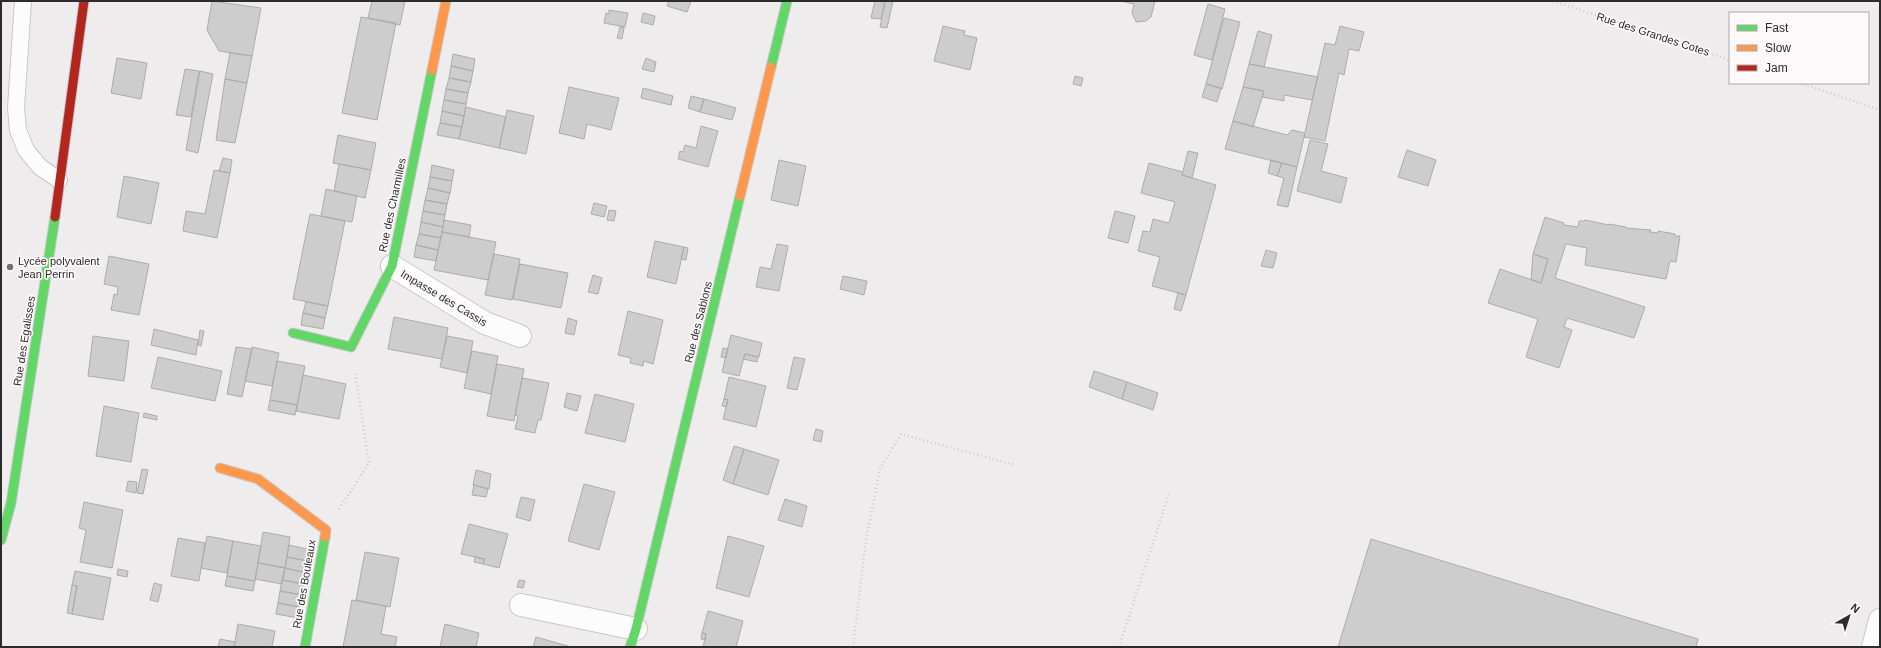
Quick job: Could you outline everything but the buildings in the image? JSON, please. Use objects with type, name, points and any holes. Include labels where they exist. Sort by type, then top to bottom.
[{"type":"street","name":"Rue des Egalisses","points":[[1,540],[11,503],[54,224],[84,1]]},
{"type":"street","name":"Rue des Charmilles","points":[[351,347],[392,266],[446,1]]},
{"type":"street","name":"Rue des Sablons","points":[[633,638],[787,1]]},
{"type":"street","name":"Impasse des Cassis","points":[[392,266],[485,323],[520,336]]},
{"type":"street","points":[[292,333],[351,347]]},
{"type":"street","name":"Rue des Bouleaux","points":[[220,468],[258,479],[326,530],[306,647]]},
{"type":"street","points":[[521,605],[633,638]]},
{"type":"street","points":[[1873,647],[1880,620]]},
{"type":"lane","points":[[23,1],[16,108],[18,130],[26,150],[40,167],[59,180]]},
{"type":"path","name":"Rue des Grandes Cotes","points":[[1554,1],[1729,60]]},
{"type":"path","points":[[1803,84],[1880,110]]},
{"type":"path","points":[[326,530],[369,463],[351,347]]},
{"type":"path","points":[[853,647],[866,540],[880,469],[901,434],[1015,465]]},
{"type":"path","points":[[1119,647],[1169,494]]},
{"type":"traffic: fast","points":[[771,67],[787,1]]},
{"type":"traffic: fast","points":[[293,333],[351,347],[392,266],[432,70]]},
{"type":"traffic: fast","points":[[630,647],[636,629],[740,196]]},
{"type":"traffic: fast","points":[[1,540],[11,503],[55,217]]},
{"type":"traffic: fast","points":[[305,647],[325,537]]},
{"type":"traffic: slow","points":[[432,70],[446,1]]},
{"type":"traffic: slow","points":[[740,196],[771,67]]},
{"type":"traffic: slow","points":[[220,468],[258,479],[326,530],[325,537]]},
{"type":"traffic: jam","points":[[55,217],[84,1]]},
{"type":"place","name":"Lycée polyvalent Jean Perrin","points":[[10,267]]}]
